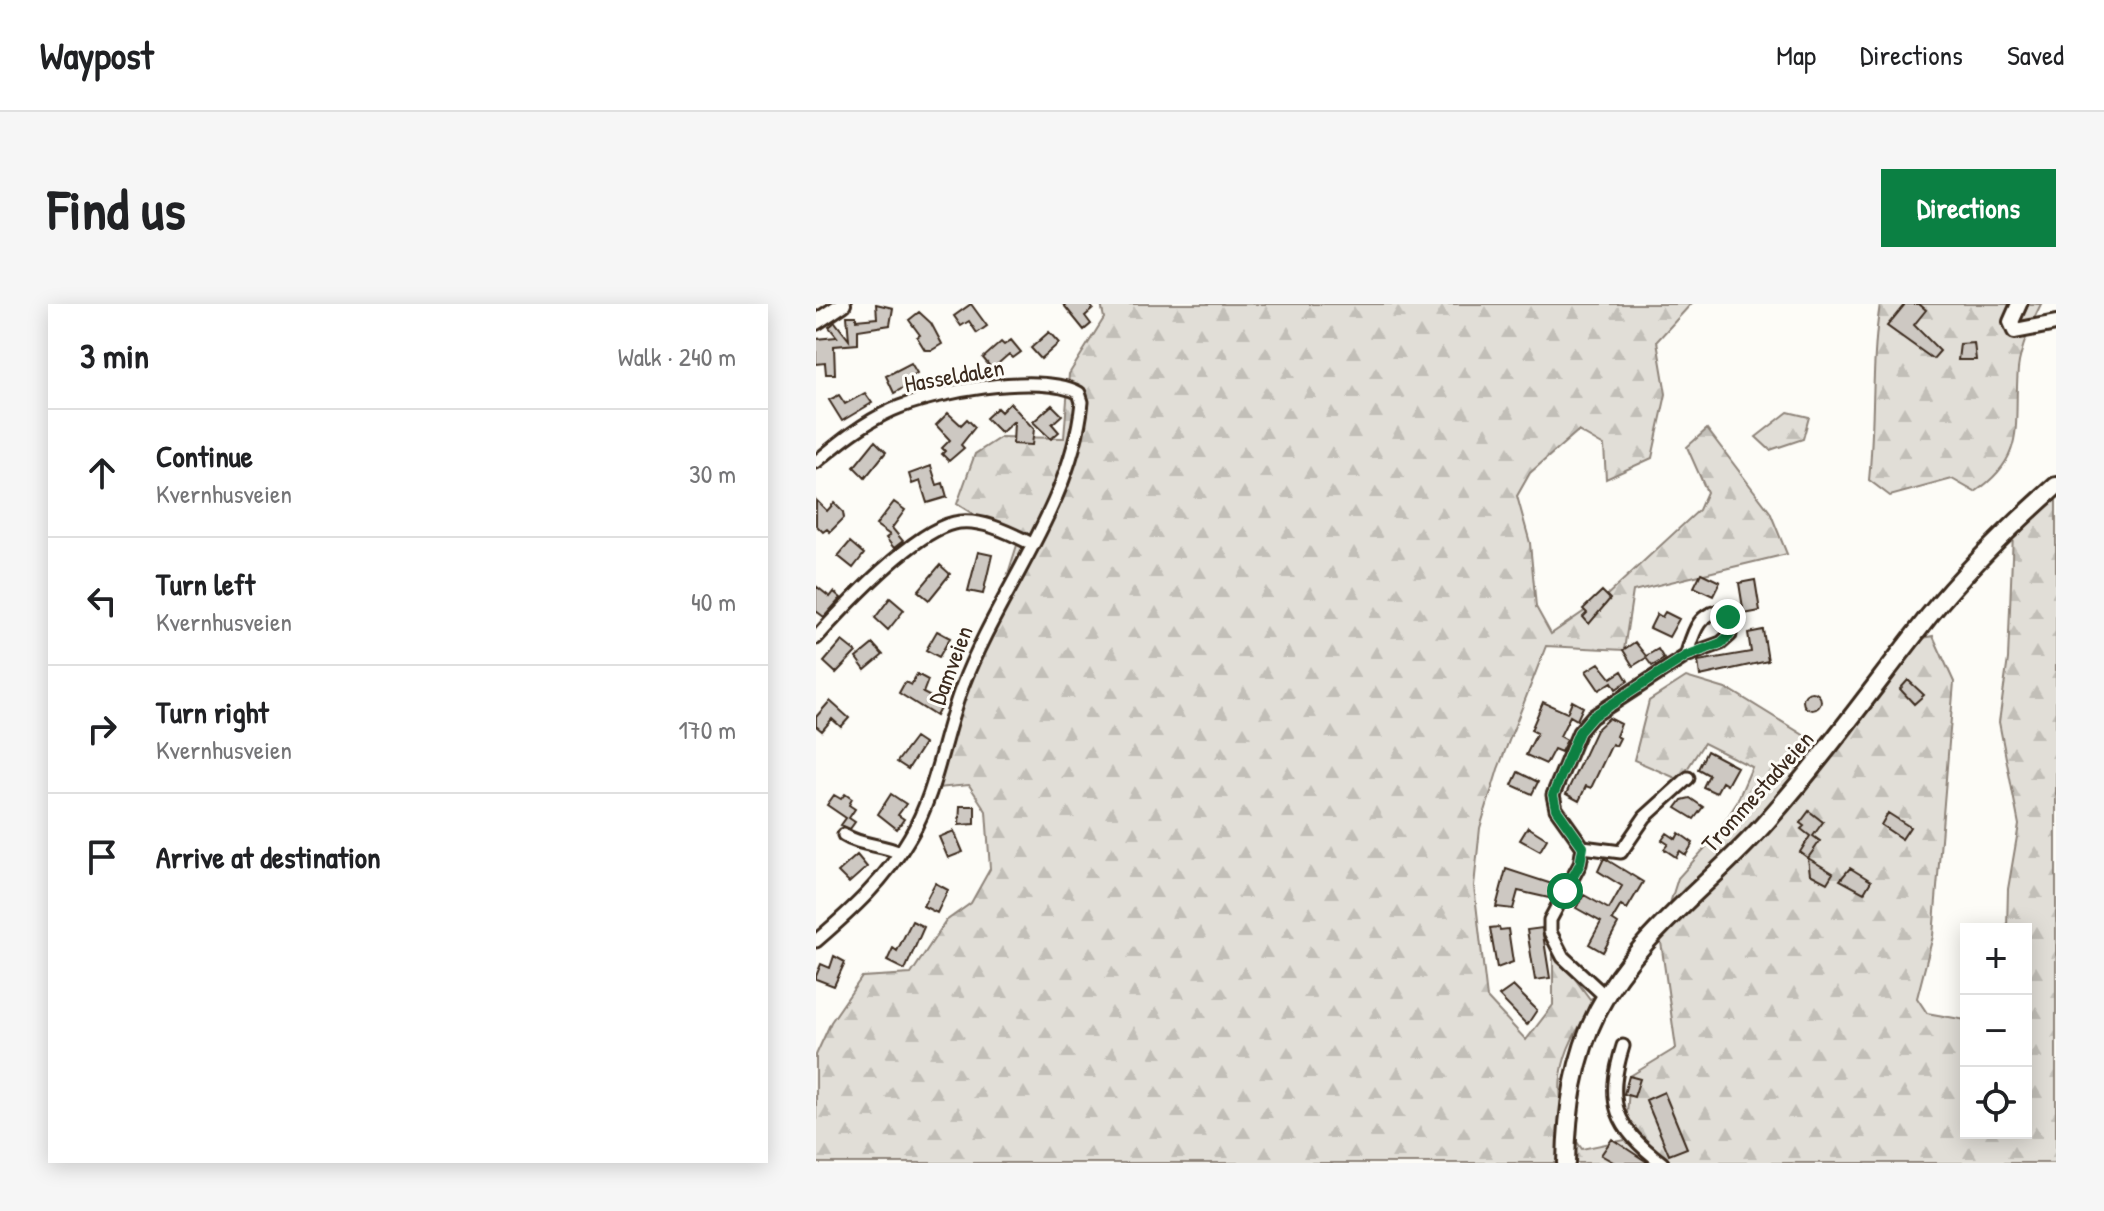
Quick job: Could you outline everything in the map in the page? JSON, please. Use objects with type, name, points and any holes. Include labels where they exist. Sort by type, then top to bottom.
[{"type":"main road","name":"Trommestadveien","points":[[1566,1163],[1569,1109],[1577,1063],[1606,997],[1649,939],[1757,832],[1815,767],[1940,604],[1994,545],[2056,486]]},
{"type":"street","points":[[816,322],[843,304]]},
{"type":"street","points":[[2019,304],[2011,322],[2015,331],[2056,323]]},
{"type":"street","name":"Hasseldalen","points":[[816,462],[856,429],[896,408],[979,390],[1035,385],[1069,388]]},
{"type":"street","name":"Damveien","points":[[816,941],[855,908],[900,853],[927,797],[961,689],[985,632],[1062,490],[1082,402],[1079,393],[1069,388]]},
{"type":"street","points":[[816,638],[844,607],[934,530],[956,522],[974,522],[1032,544]]},
{"type":"street","points":[[1606,997],[1563,957],[1550,932],[1550,920],[1580,864],[1583,847],[1556,809],[1553,795],[1579,732],[1592,717],[1686,656],[1721,643],[1730,635],[1728,617],[1723,612],[1711,611],[1702,617],[1686,656]]},
{"type":"street","points":[[1583,847],[1621,852],[1645,817],[1688,778]]},
{"type":"street","points":[[844,835],[854,841],[887,846],[900,853]]},
{"type":"street","points":[[1623,1046],[1614,1078],[1613,1097],[1618,1114],[1628,1135],[1662,1163]]},
{"type":"green space","points":[[1101,304],[1691,304],[1657,341],[1666,394],[1652,458],[1606,479],[1604,446],[1578,431],[1530,473],[1517,496],[1530,543],[1536,607],[1551,634],[1605,597],[1699,510],[1707,492],[1687,447],[1707,429],[1770,512],[1787,554],[1633,591],[1624,650],[1546,646],[1498,769],[1480,828],[1474,886],[1487,998],[1526,1040],[1553,1005],[1553,949],[1590,999],[1620,986],[1590,1011],[1568,1048],[1563,1065],[1560,1082],[1564,1116],[1582,1149],[1625,1140],[1630,1076],[1676,1048],[1660,935],[1678,878],[1715,837],[1736,804],[1752,767],[1704,743],[1680,780],[1634,760],[1649,701],[1686,677],[1732,691],[1831,752],[1913,640],[1933,636],[1954,682],[1933,936],[1917,998],[1927,1013],[1960,1019],[1960,1139],[2032,1139],[2032,923],[2007,923],[2008,889],[2019,825],[1999,722],[2008,659],[2013,532],[2056,482],[2056,1163],[816,1163],[816,1055],[831,1022],[862,977],[911,974],[946,921],[971,903],[990,869],[986,811],[969,785],[937,788],[926,812],[929,779],[999,602],[1018,542],[957,504],[975,454],[1001,437],[1064,438],[1069,374],[1104,318]]},
{"type":"green space","points":[[1880,304],[2041,304],[2019,361],[2016,423],[2011,452],[1992,479],[1975,492],[1952,479],[1890,496],[1869,480]]},
{"type":"green space","points":[[1788,412],[1809,417],[1803,439],[1770,450],[1756,437]]},
{"type":"building","points":[[876,304],[893,308],[890,325],[858,330],[858,344],[834,346],[835,374],[826,374],[825,363],[816,364],[816,339],[837,337],[829,327],[835,322],[849,340],[847,316],[856,316],[856,320],[877,318]]},
{"type":"building","points":[[971,304],[987,326],[977,333],[969,321],[961,326],[954,316]]},
{"type":"building","points":[[1063,304],[1089,304],[1093,309],[1085,316],[1091,324],[1084,330]]},
{"type":"building","points":[[1905,304],[1919,304],[1926,310],[1914,325],[1940,351],[1933,359],[1887,326]]},
{"type":"building","points":[[919,312],[931,323],[942,344],[932,350],[925,350],[917,337],[920,335],[909,320]]},
{"type":"building","points":[[1049,332],[1059,343],[1041,359],[1031,348]]},
{"type":"building","points":[[1011,340],[1021,352],[1013,358],[1009,354],[992,369],[983,358],[1001,342],[1004,345]]},
{"type":"building","points":[[1974,343],[1976,360],[1958,360],[1960,344]]},
{"type":"building","points":[[911,363],[917,373],[909,378],[912,383],[894,393],[886,376]]},
{"type":"building","points":[[865,393],[872,403],[842,421],[829,400],[839,395],[845,404]]},
{"type":"building","points":[[1010,403],[1034,429],[1032,445],[1013,444],[1014,421],[1001,433],[986,418],[997,408],[1001,412]]},
{"type":"building","points":[[1052,405],[1062,415],[1052,424],[1059,432],[1051,439],[1033,422]]},
{"type":"building","points":[[948,413],[961,425],[967,419],[975,427],[961,445],[964,448],[949,461],[942,454],[945,451],[942,448],[950,440],[936,425]]},
{"type":"building","points":[[875,441],[886,452],[865,478],[854,467]]},
{"type":"building","points":[[931,466],[937,485],[943,483],[947,497],[927,503],[920,481],[912,484],[909,474]]},
{"type":"building","points":[[816,500],[827,511],[834,503],[843,512],[844,518],[830,532],[827,529],[823,532],[816,525]]},
{"type":"building","points":[[894,502],[905,510],[892,528],[903,541],[894,548],[886,538],[890,535],[876,525]]},
{"type":"building","points":[[850,542],[864,554],[853,568],[838,556]]},
{"type":"building","points":[[978,552],[992,555],[983,594],[968,591]]},
{"type":"building","points":[[940,565],[950,574],[929,600],[918,591]]},
{"type":"building","points":[[1701,573],[1720,582],[1713,596],[1694,587]]},
{"type":"building","points":[[1755,580],[1760,611],[1744,614],[1739,583]]},
{"type":"building","points":[[816,586],[830,597],[834,592],[841,598],[824,617],[816,611]]},
{"type":"building","points":[[1602,591],[1610,599],[1589,624],[1583,617],[1587,613],[1583,609]]},
{"type":"building","points":[[890,598],[904,610],[888,630],[875,618]]},
{"type":"building","points":[[1665,612],[1679,619],[1669,637],[1650,628],[1657,614],[1662,617]]},
{"type":"building","points":[[1763,630],[1768,661],[1700,676],[1698,661],[1751,652],[1748,633]]},
{"type":"building","points":[[937,631],[950,638],[939,657],[926,650]]},
{"type":"building","points":[[842,641],[856,652],[836,673],[824,662]]},
{"type":"building","points":[[1635,642],[1646,656],[1658,649],[1664,659],[1652,666],[1646,658],[1633,666],[1623,650]]},
{"type":"building","points":[[873,644],[883,655],[865,670],[856,658]]},
{"type":"building","points":[[1599,663],[1611,678],[1622,671],[1628,681],[1616,689],[1612,682],[1599,690],[1586,671]]},
{"type":"building","points":[[917,674],[928,680],[923,693],[943,703],[936,716],[899,693],[905,682],[911,685]]},
{"type":"building","points":[[1908,680],[1924,695],[1914,704],[1900,689]]},
{"type":"building","points":[[1812,692],[1821,701],[1812,710],[1803,701]]},
{"type":"building","points":[[830,701],[849,718],[841,727],[832,719],[822,731],[816,726],[816,717]]},
{"type":"building","points":[[1572,701],[1583,707],[1577,720],[1570,716],[1560,736],[1567,740],[1561,752],[1554,749],[1546,764],[1526,755],[1537,733],[1531,730],[1543,702],[1567,713]]},
{"type":"building","points":[[1609,718],[1621,724],[1616,736],[1620,738],[1616,746],[1612,744],[1591,788],[1586,786],[1579,801],[1566,794],[1596,730]]},
{"type":"building","points":[[915,738],[924,744],[908,769],[897,762]]},
{"type":"building","points":[[1707,751],[1737,767],[1727,785],[1722,782],[1716,793],[1703,787],[1709,775],[1698,769]]},
{"type":"building","points":[[1518,772],[1538,782],[1532,794],[1512,785]]},
{"type":"building","points":[[845,794],[852,799],[849,805],[855,809],[849,818],[855,822],[850,829],[841,825],[846,818],[827,805],[834,795],[841,799]]},
{"type":"building","points":[[891,794],[906,804],[898,815],[904,819],[897,829],[878,814]]},
{"type":"building","points":[[1690,798],[1703,807],[1694,819],[1676,808],[1682,800]]},
{"type":"building","points":[[960,806],[975,806],[975,824],[959,825]]},
{"type":"building","points":[[1809,811],[1823,822],[1813,836],[1820,841],[1808,858],[1800,852],[1810,836],[1801,829],[1804,826],[1800,823]]},
{"type":"building","points":[[1888,813],[1910,827],[1902,839],[1881,825]]},
{"type":"building","points":[[1528,827],[1547,839],[1540,851],[1520,840]]},
{"type":"building","points":[[954,831],[963,852],[948,858],[939,837]]},
{"type":"building","points":[[1667,833],[1676,839],[1679,833],[1693,843],[1686,855],[1680,851],[1676,857],[1664,849],[1668,844],[1662,840]]},
{"type":"building","points":[[857,855],[867,867],[849,883],[838,872]]},
{"type":"building","points":[[1604,858],[1643,882],[1627,909],[1621,905],[1612,920],[1618,924],[1603,952],[1589,944],[1601,922],[1576,908],[1584,895],[1609,909],[1622,886],[1598,871]]},
{"type":"building","points":[[1808,858],[1833,873],[1827,883],[1810,874]]},
{"type":"building","points":[[1850,868],[1871,881],[1864,893],[1840,880]]},
{"type":"building","points":[[1506,869],[1552,884],[1549,898],[1518,891],[1513,909],[1496,907]]},
{"type":"building","points":[[935,883],[948,890],[937,913],[923,906]]},
{"type":"building","points":[[912,921],[924,927],[905,970],[887,961],[893,948],[897,951]]},
{"type":"building","points":[[1499,927],[1500,930],[1508,929],[1513,962],[1497,968],[1490,928]]},
{"type":"building","points":[[1542,928],[1550,978],[1535,980],[1527,930]]},
{"type":"building","points":[[834,956],[845,962],[834,986],[816,979],[816,976],[821,964],[830,968]]},
{"type":"building","points":[[1513,986],[1537,1010],[1527,1025],[1499,996]]},
{"type":"building","points":[[1629,1076],[1640,1079],[1634,1097],[1624,1094]]},
{"type":"building","points":[[1664,1092],[1687,1148],[1669,1155],[1646,1100]]},
{"type":"building","points":[[1612,1139],[1649,1163],[1615,1163],[1601,1155]]},
{"type":"route","points":[[1565,891],[1580,864],[1583,847],[1556,809],[1553,795],[1579,732],[1592,717],[1686,656],[1721,643],[1730,635],[1728,617]]}]
